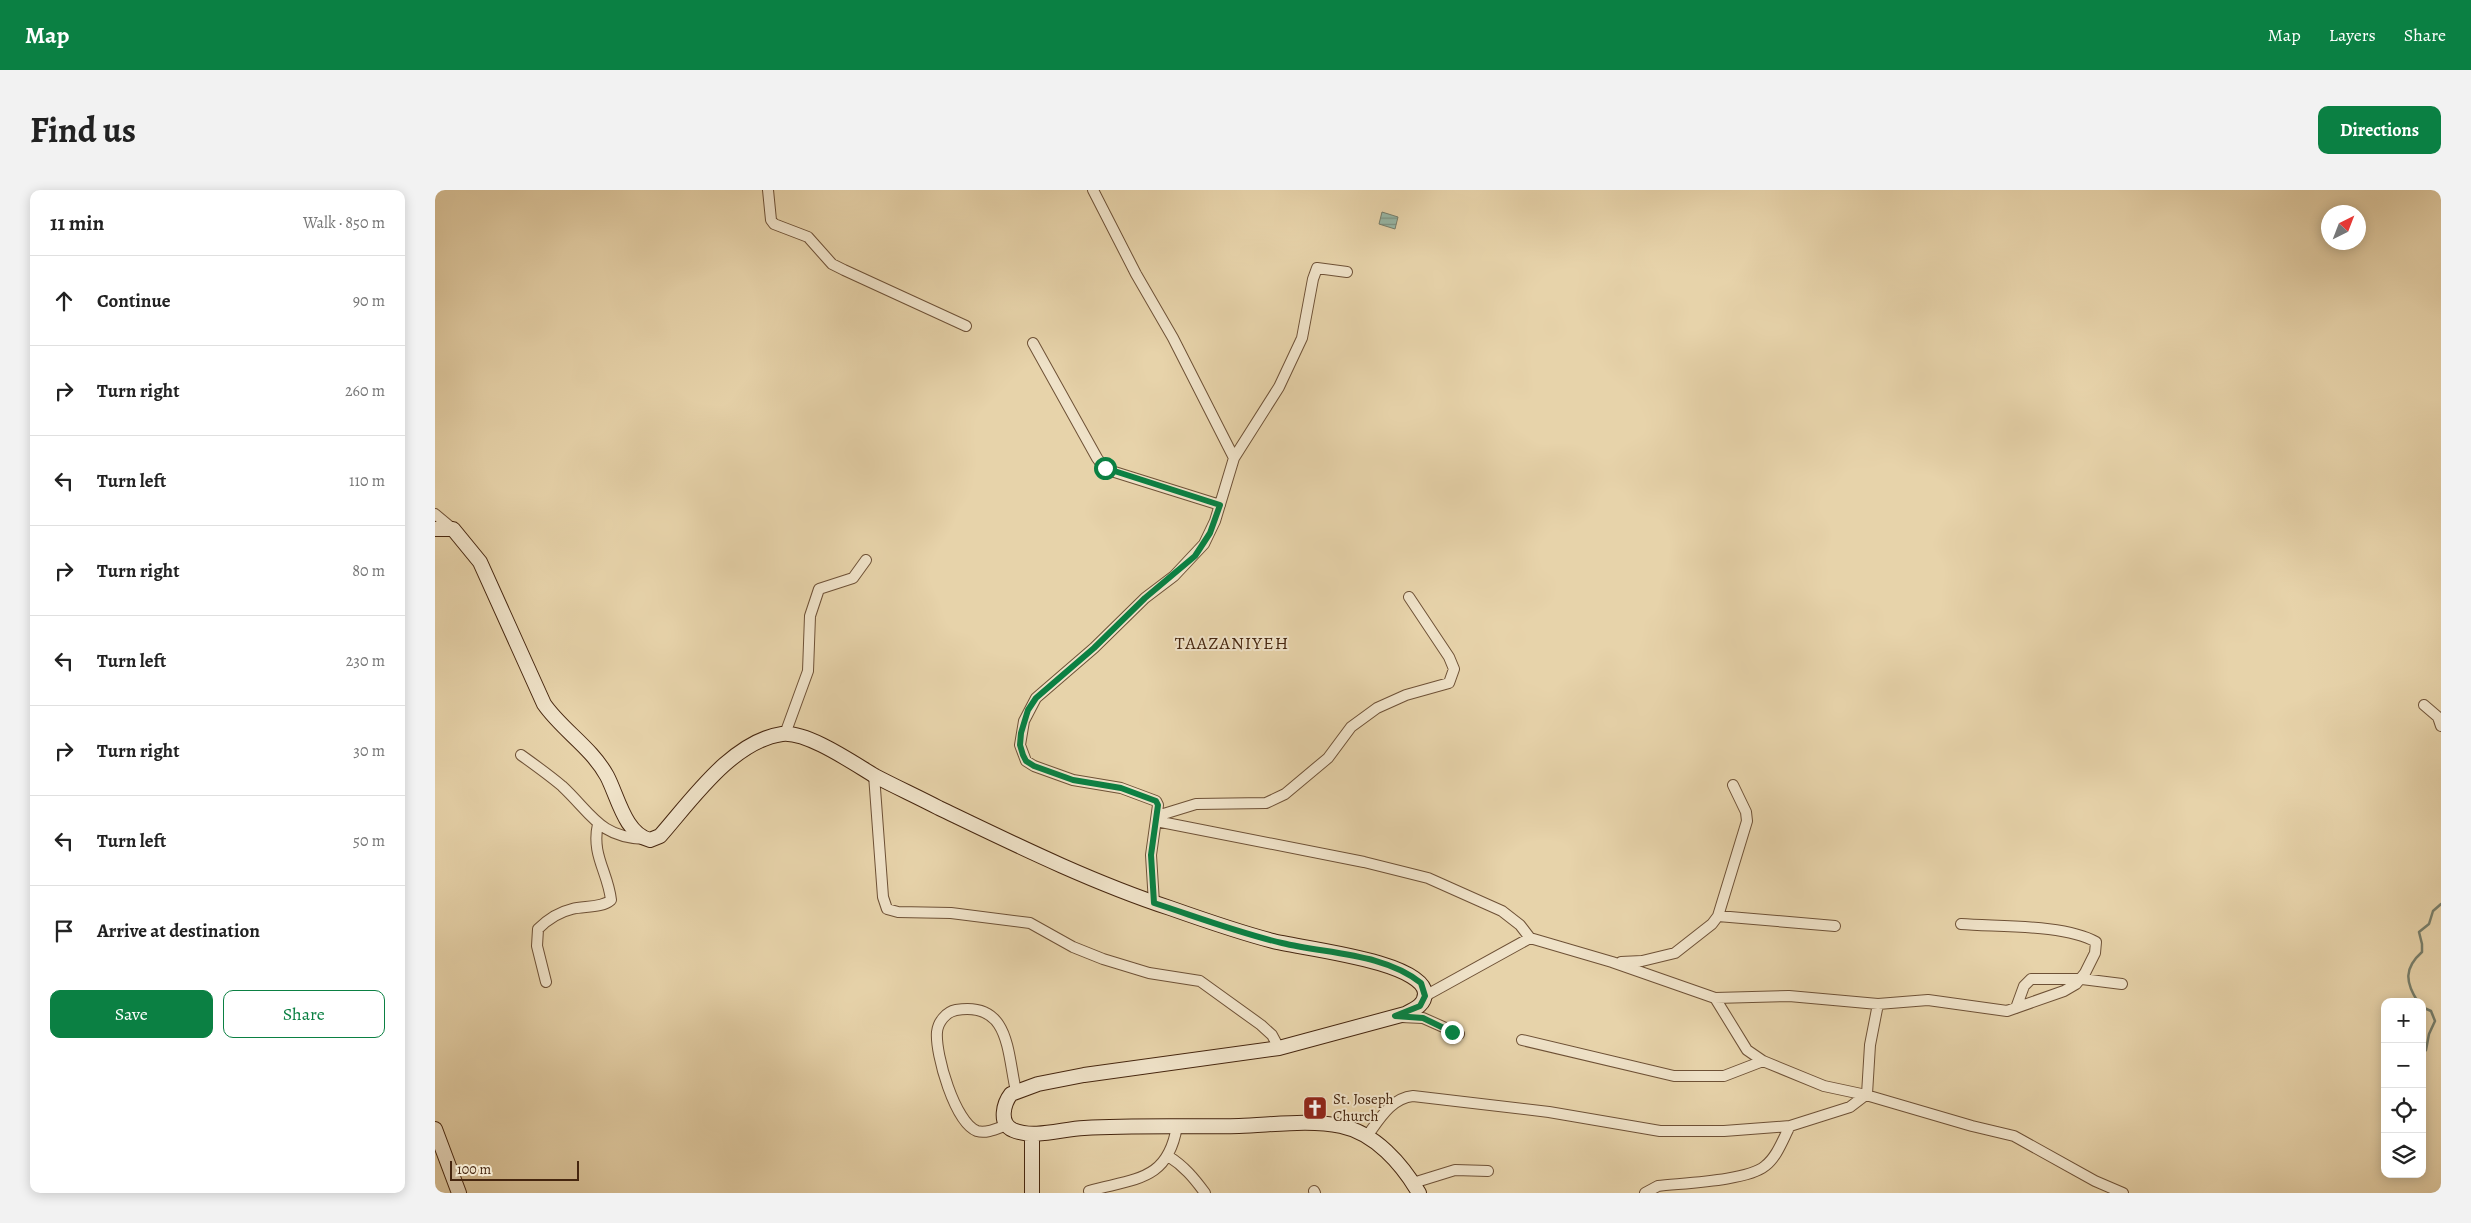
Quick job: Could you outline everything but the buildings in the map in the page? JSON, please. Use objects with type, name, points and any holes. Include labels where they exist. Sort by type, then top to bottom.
[{"type":"street","points":[[768,190],[771,220],[775,224],[807,237],[832,264],[966,326]]},
{"type":"street","points":[[1093,190],[1136,274],[1173,338],[1234,458]]},
{"type":"street","points":[[1154,903],[1151,855],[1157,818],[1156,801],[1146,795],[1121,788],[1073,780],[1034,766],[1026,761],[1020,745],[1021,733],[1028,710],[1036,698],[1094,648],[1145,598],[1195,556],[1210,533],[1234,458],[1279,387],[1302,338],[1313,279],[1317,268],[1347,272]]},
{"type":"street","points":[[1033,342],[1097,458],[1105,468],[1220,505]]},
{"type":"street","points":[[435,514],[453,529],[481,562],[543,704],[556,720],[594,756],[607,775],[633,830],[644,839]]},
{"type":"street","points":[[435,529],[453,529]]},
{"type":"street","points":[[785,734],[808,671],[811,644],[810,616],[819,589],[853,578],[866,560]]},
{"type":"street","points":[[1157,818],[1196,804],[1266,803],[1285,794],[1327,758],[1351,727],[1377,708],[1406,695],[1449,683],[1454,669],[1449,657],[1409,597]]},
{"type":"street","points":[[2424,706],[2438,718],[2441,726]]},
{"type":"street","points":[[521,756],[560,785],[598,824],[617,835],[650,840],[660,836],[704,786],[736,754],[770,737],[785,734],[807,740],[841,755],[874,775],[1036,853],[1154,903],[1273,941],[1370,960],[1397,968],[1421,983],[1425,996]]},
{"type":"street","points":[[874,775],[883,897],[887,909],[897,912],[951,914],[1030,923],[1073,947],[1103,959],[1149,973],[1200,981],[1261,1025],[1272,1035],[1279,1048]]},
{"type":"street","points":[[1612,962],[1642,961],[1675,953],[1712,924],[1718,916],[1747,821],[1746,812],[1733,785]]},
{"type":"street","points":[[1157,818],[1365,862],[1428,878],[1502,911],[1519,925],[1530,938],[1612,962],[1715,998],[1789,996],[1878,1004],[1928,1000],[2000,1011],[2016,1008],[2064,991],[2082,979],[2095,953],[2096,942],[2089,937],[2057,930],[1961,924]]},
{"type":"street","points":[[546,982],[535,939],[538,930],[553,917],[571,909],[604,904],[611,900],[597,856],[595,843],[598,824]]},
{"type":"street","points":[[1718,916],[1835,926]]},
{"type":"street","points":[[1488,1171],[1455,1170],[1416,1188],[1395,1160],[1367,1136],[1333,1125],[1084,1128],[1032,1134],[1012,1130],[1003,1117],[1008,1098],[1016,1091],[1084,1075],[1279,1048],[1395,1016],[1420,1006],[1425,996],[1530,938]]},
{"type":"street","points":[[2016,1008],[2025,986],[2031,979],[2082,979],[2123,984]]},
{"type":"street","points":[[1715,998],[1747,1050],[1763,1061],[1824,1086],[1866,1095],[1972,1126],[2014,1136],[2095,1181],[2123,1193]]},
{"type":"street","points":[[1367,1136],[1393,1104],[1406,1097],[1413,1096],[1549,1112],[1660,1131],[1725,1132],[1790,1126],[1850,1107],[1866,1095],[1870,1045],[1878,1004]]},
{"type":"street","points":[[1007,1125],[988,1132],[982,1132],[977,1131],[966,1122],[941,1072],[937,1032],[942,1018],[952,1011],[964,1009],[977,1009],[990,1013],[998,1022],[1002,1031],[1016,1091]]},
{"type":"street","points":[[1395,1016],[1423,1018],[1459,1034]]},
{"type":"street","points":[[1522,1040],[1673,1076],[1724,1076],[1763,1061]]},
{"type":"street","points":[[1089,1191],[1147,1175],[1165,1162],[1174,1145],[1177,1126]]},
{"type":"street","points":[[1645,1193],[1658,1186],[1745,1175],[1760,1170],[1772,1159],[1790,1126]]},
{"type":"street","points":[[435,1129],[455,1191]]},
{"type":"street","points":[[1032,1134],[1032,1193]]},
{"type":"street","points":[[1168,1156],[1181,1164],[1205,1193]]},
{"type":"shaded area","points":[[1382,212],[1398,217],[1395,229],[1379,224]]},
{"type":"waterway","points":[[2416,998],[2408,976],[2412,964],[2422,952],[2419,932],[2429,924],[2433,911],[2441,904]]},
{"type":"waterway","points":[[2426,1009],[2431,1011],[2435,1021],[2429,1034],[2426,1050]]},
{"type":"place","name":"St. Joseph Church","points":[[1315,1108]]},
{"type":"district","name":"TAAZANIYEH","points":[[1232,643]]},
{"type":"route","points":[[1105,468],[1156,486],[1220,505],[1210,533],[1195,556],[1174,576],[1145,598],[1094,648],[1067,669],[1036,698],[1028,710],[1021,733],[1020,745],[1026,761],[1034,766],[1073,780],[1121,788],[1146,795],[1156,801],[1158,805],[1151,846],[1154,903],[1273,941],[1370,960],[1397,968],[1421,983],[1424,987],[1425,996],[1420,1006],[1405,1014],[1395,1016],[1423,1018],[1452,1032]]}]
